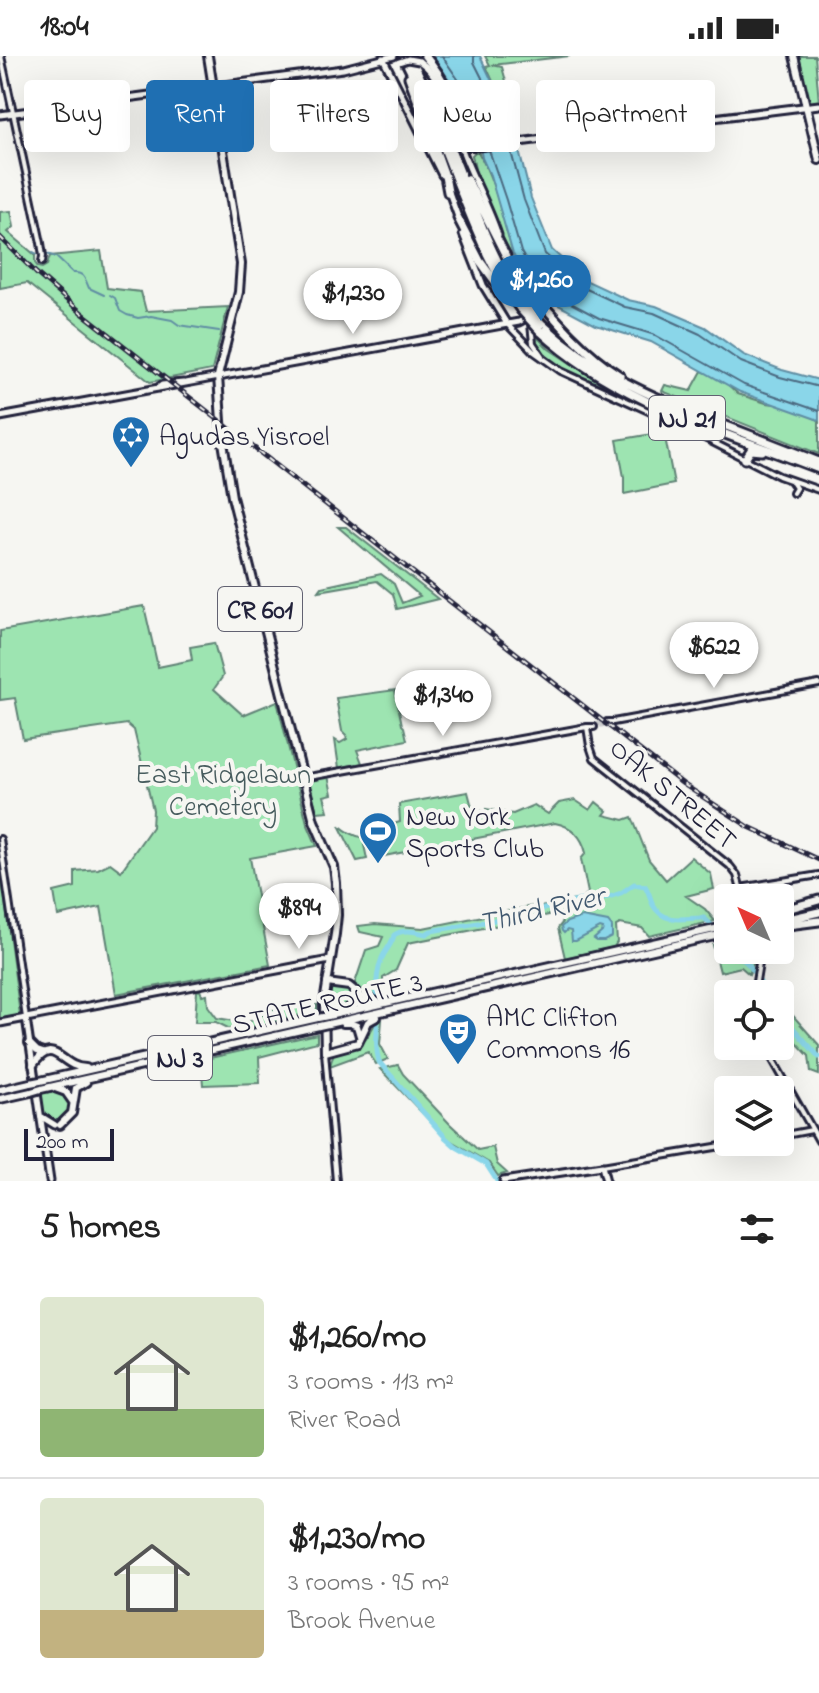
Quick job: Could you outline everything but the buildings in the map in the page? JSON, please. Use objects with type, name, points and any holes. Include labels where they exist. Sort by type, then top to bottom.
[{"type":"highway","points":[[405,57],[417,80]]},
{"type":"highway","points":[[405,57],[448,192]]},
{"type":"highway","points":[[405,57],[489,260],[521,308]]},
{"type":"highway","points":[[422,59],[441,80]]},
{"type":"highway","points":[[453,152],[490,247],[521,308]]},
{"type":"highway","points":[[454,152],[510,264],[556,320],[616,374],[660,400]]},
{"type":"highway","points":[[458,218],[483,266],[541,327]]},
{"type":"highway","name":"NJ 21","points":[[541,327],[620,381],[660,400],[819,462]]},
{"type":"highway","name":"NJ 21","points":[[541,327],[588,369],[627,391],[819,469]]},
{"type":"highway","points":[[745,459],[751,450],[758,450],[819,469]]},
{"type":"highway","points":[[794,909],[819,903]]},
{"type":"highway","points":[[794,921],[819,917]]},
{"type":"main road","name":"CR 601","points":[[208,56],[211,80]]},
{"type":"main road","points":[[254,81],[343,69],[394,56]]},
{"type":"main road","points":[[794,56],[819,160]]},
{"type":"main road","points":[[382,57],[394,80]]},
{"type":"main road","points":[[405,57],[422,59]]},
{"type":"main road","points":[[405,57],[422,59]]},
{"type":"main road","points":[[394,80],[393,72],[405,57]]},
{"type":"main road","points":[[398,89],[448,192],[479,277],[507,324]]},
{"type":"main road","points":[[0,115],[146,96]]},
{"type":"main road","points":[[520,142],[819,105]]},
{"type":"main road","name":"CR 601","points":[[223,152],[241,261],[239,292],[218,376],[226,435],[224,440],[232,497],[303,778],[314,821],[335,874],[337,915],[324,1013],[325,1052]]},
{"type":"main road","points":[[0,417],[525,319],[532,306],[530,295],[510,264],[489,208],[462,152]]},
{"type":"main road","points":[[470,152],[467,155],[472,176]]},
{"type":"main road","points":[[494,325],[500,319],[500,313]]},
{"type":"main road","points":[[500,313],[511,321],[519,322]]},
{"type":"main road","name":"STATE ROUTE 3","points":[[0,1090],[652,943],[714,933]]},
{"type":"main road","name":"STATE ROUTE 3","points":[[0,1099],[663,948],[714,933]]},
{"type":"main road","points":[[0,1023],[330,960]]},
{"type":"main road","points":[[327,983],[346,985],[368,1000],[389,1002]]},
{"type":"main road","points":[[328,1016],[352,1005],[355,998],[352,988]]},
{"type":"main road","points":[[325,1052],[358,1043],[373,1018],[460,994]]},
{"type":"main road","points":[[26,1018],[50,1181]]},
{"type":"main road","points":[[328,1024],[354,1024],[360,1032],[358,1043]]},
{"type":"main road","points":[[29,1043],[37,1051],[55,1052],[76,1068],[98,1068]]},
{"type":"main road","points":[[32,1063],[43,1053]]},
{"type":"main road","points":[[40,1081],[57,1073],[62,1059]]},
{"type":"main road","points":[[40,1115],[57,1125],[70,1116],[78,1085],[128,1070]]},
{"type":"main road","points":[[41,1089],[63,1090],[73,1102]]},
{"type":"main road","points":[[503,1181],[602,1166],[606,1181]]},
{"type":"street","points":[[1,56],[43,252],[42,262]]},
{"type":"street","points":[[530,295],[533,306],[531,338],[537,350],[550,363]]},
{"type":"street","points":[[507,324],[533,351],[568,375],[679,425],[745,459],[819,490]]},
{"type":"street","points":[[791,480],[796,488],[793,493]]},
{"type":"street","points":[[610,723],[819,684]]},
{"type":"street","name":"OAK STREET","points":[[303,778],[591,726],[590,746],[594,758],[730,866],[739,884]]},
{"type":"street","points":[[0,839],[26,1018]]},
{"type":"street","points":[[764,884],[819,875]]},
{"type":"street","name":"CR 601","points":[[325,1052],[336,1181]]},
{"type":"street","points":[[773,1060],[819,1141]]},
{"type":"street","points":[[794,1133],[812,1130]]},
{"type":"street","points":[[602,1166],[714,1147]]},
{"type":"green space","points":[[427,56],[433,56],[449,80],[440,80]]},
{"type":"green space","points":[[485,56],[570,56],[492,65],[502,67],[506,80],[492,80],[486,66],[490,65]]},
{"type":"green space","points":[[795,56],[815,56],[819,102],[809,104]]},
{"type":"green space","points":[[478,152],[498,198],[512,250],[509,255],[476,174],[472,155]]},
{"type":"green space","points":[[11,211],[14,227],[8,232],[35,255],[38,267],[47,265],[50,256],[101,251],[107,288],[141,292],[146,311],[228,307],[212,370],[150,382],[27,283],[0,288],[0,212]]},
{"type":"green space","points":[[534,334],[549,349],[602,384],[602,387],[552,361]]},
{"type":"green space","points":[[702,371],[722,379],[738,394],[784,405],[819,420],[819,454],[662,391],[665,385],[691,391]]},
{"type":"green space","points":[[664,432],[674,484],[624,494],[617,440]]},
{"type":"green space","points":[[338,527],[346,527],[438,599],[397,609],[393,594],[377,581],[319,591],[322,587],[381,574],[394,584],[402,603],[420,596]]},
{"type":"green space","name":"East Ridgelawn Cemetery","points":[[144,606],[158,667],[192,660],[190,647],[214,643],[223,676],[214,689],[243,715],[277,701],[307,823],[317,846],[250,858],[270,965],[116,994],[101,907],[58,916],[54,892],[75,887],[75,871],[98,869],[110,863],[121,871],[152,827],[153,810],[134,730],[127,724],[23,739],[15,698],[0,700],[0,631]]},
{"type":"green space","points":[[395,690],[407,740],[357,750],[362,763],[339,768],[335,740],[340,743],[347,739],[342,731],[336,698]]},
{"type":"green space","points":[[328,776],[332,794],[324,796],[328,811],[317,812],[308,780]]},
{"type":"green space","points":[[468,792],[472,807],[486,813],[486,809],[513,814],[534,805],[548,814],[559,803],[575,800],[590,810],[596,802],[607,811],[604,815],[624,820],[632,817],[649,860],[666,880],[691,857],[711,874],[714,889],[686,896],[705,909],[714,921],[649,936],[642,928],[620,924],[616,926],[617,942],[614,947],[565,958],[558,928],[562,923],[559,913],[408,943],[396,970],[383,978],[383,999],[366,998],[354,986],[366,950],[379,946],[383,937],[360,932],[358,926],[375,924],[423,928],[581,899],[588,893],[581,859],[586,853],[582,842],[571,829],[555,823],[384,856],[380,842],[364,845],[367,859],[357,861],[339,825],[362,837],[389,835],[393,824],[400,822],[399,804]]},
{"type":"green space","points":[[0,878],[20,1015],[0,1019]]},
{"type":"green space","points":[[718,964],[753,964],[749,974],[741,967],[720,972]]},
{"type":"green space","points":[[344,987],[350,992],[350,1002],[342,1008],[328,1010],[331,988]]},
{"type":"green space","points":[[200,990],[202,995],[207,994],[208,1006],[217,1018],[247,1023],[283,1004],[317,1005],[317,1011],[244,1029],[228,1028],[216,1022],[195,1022],[197,991]]},
{"type":"green space","points":[[794,1017],[819,1045],[819,1075],[811,1072],[809,1056],[794,1040]]},
{"type":"green space","points":[[382,1020],[380,1044],[388,1059],[376,1064],[368,1052],[330,1066],[334,1052],[362,1042],[375,1024]]},
{"type":"green space","points":[[317,1034],[317,1042],[259,1057],[260,1083],[203,1085],[201,1060]]},
{"type":"green space","points":[[398,1065],[450,1124],[478,1150],[493,1147],[497,1164],[507,1173],[498,1176],[489,1163],[446,1138],[380,1069]]},
{"type":"green space","points":[[63,1092],[70,1108],[63,1118],[51,1122],[45,1118],[39,1094]]},
{"type":"water","points":[[433,56],[480,56],[492,80],[449,80]]},
{"type":"water","points":[[481,152],[519,152],[531,198],[552,250],[585,280],[628,300],[656,306],[705,327],[744,355],[819,380],[819,420],[740,392],[651,342],[596,325],[545,298],[523,273],[513,254]]},
{"type":"water","points":[[582,917],[608,922],[612,927],[612,937],[604,941],[594,939],[602,932],[600,928],[572,941],[571,931],[564,933],[561,927]]},
{"type":"waterway","points":[[33,252],[37,254]]},
{"type":"waterway","points":[[47,254],[56,257],[73,273],[82,275],[89,288],[104,295]]},
{"type":"waterway","points":[[110,295],[115,298],[120,311],[127,315],[138,318],[151,316],[172,320],[179,325],[219,331]]},
{"type":"waterway","name":"Third River","points":[[376,998],[380,963],[394,935],[402,932],[426,934],[609,897],[634,884],[645,886],[653,905],[664,916],[704,918],[714,927]]},
{"type":"waterway","name":"Third River","points":[[748,964],[758,980]]},
{"type":"waterway","name":"Third River","points":[[377,1021],[379,1062],[446,1138],[486,1164],[497,1181]]},
{"type":"waterway","name":"Third River","points":[[794,1029],[819,1057]]},
{"type":"tunnel","points":[[591,725],[607,722]]},
{"type":"tunnel","points":[[594,727],[610,724]]},
{"type":"railway","points":[[0,237],[82,313],[683,784],[749,827],[819,860]]},
{"type":"place","name":"Agudas Yisroel","points":[[131,469]]},
{"type":"place","name":"New York Sports Club","points":[[378,865]]},
{"type":"place","name":"AMC Clifton Commons 16","points":[[458,1066]]}]
